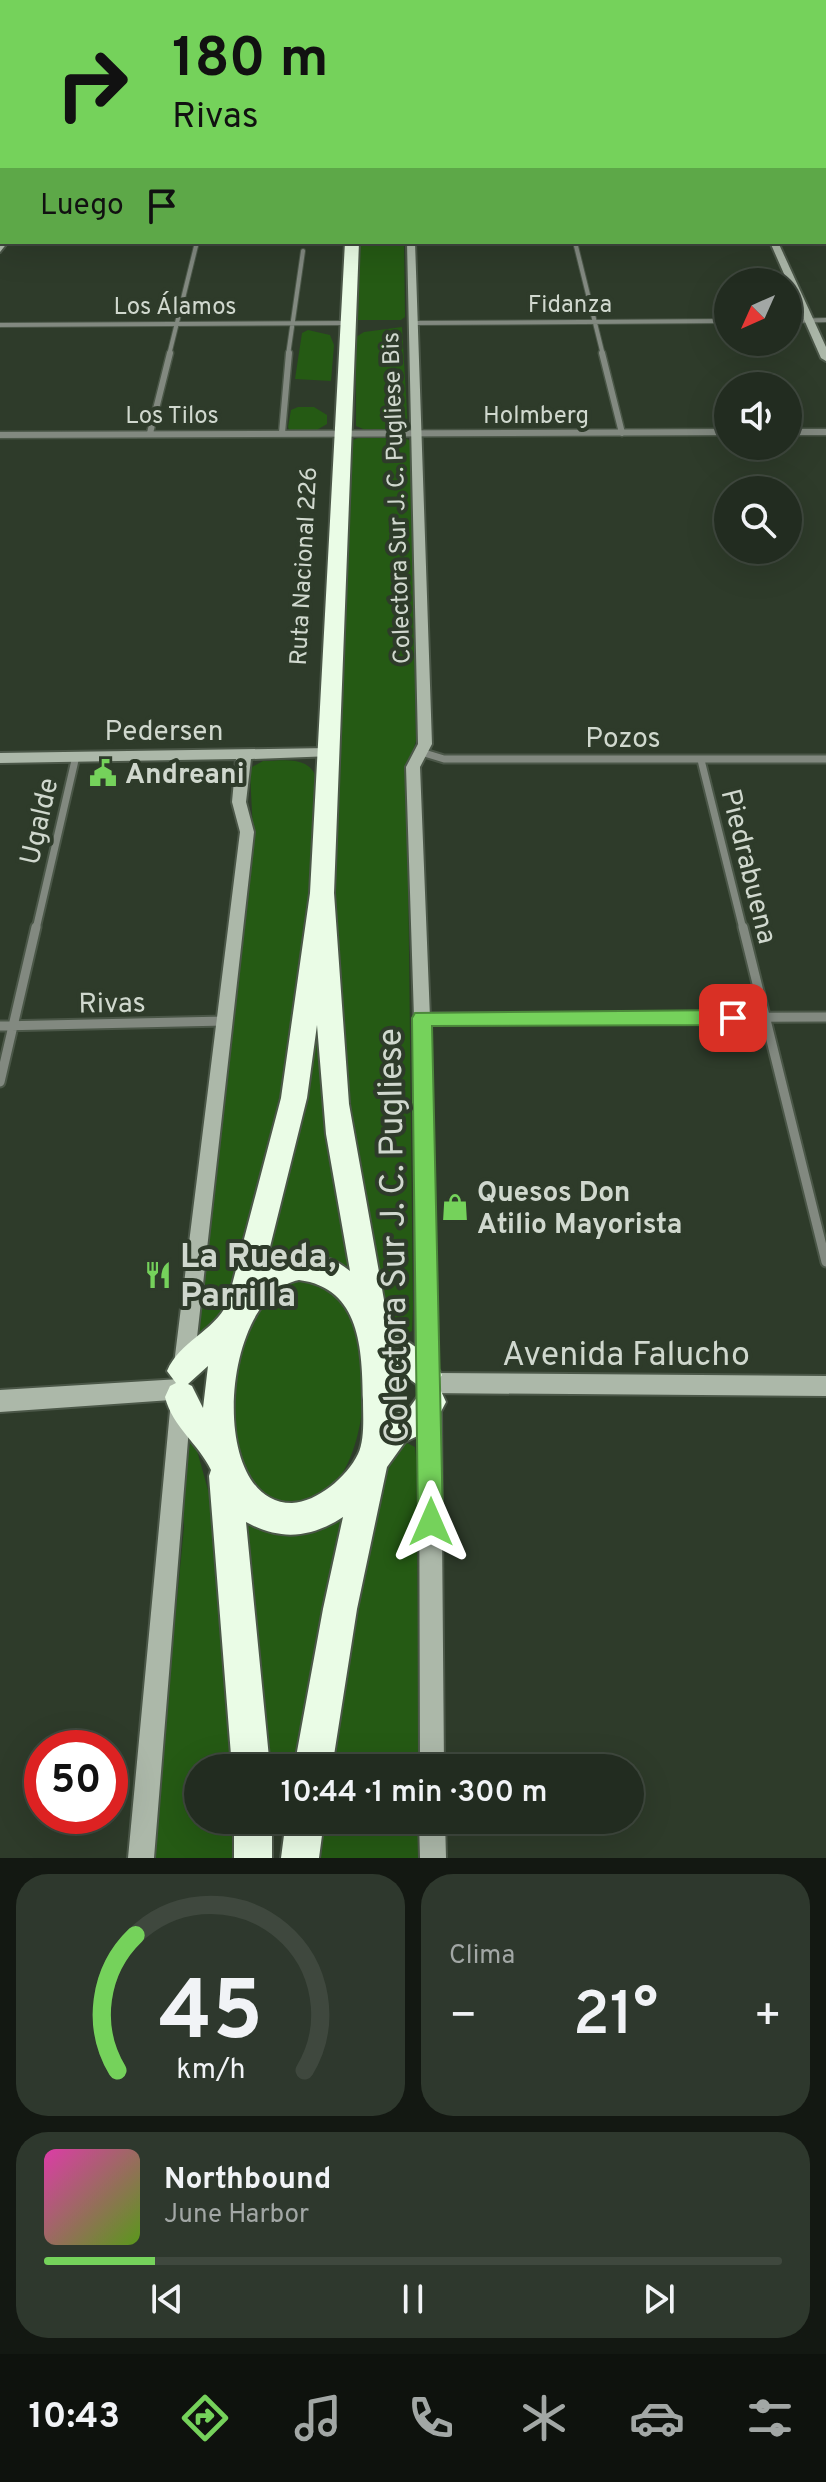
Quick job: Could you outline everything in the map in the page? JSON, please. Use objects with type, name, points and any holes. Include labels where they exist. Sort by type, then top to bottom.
[{"type":"highway","name":"Ruta Nacional 226","points":[[250,1754],[220,1403],[229,1341],[294,1098],[322,893],[352,244]]},
{"type":"highway","name":"Ruta Nacional 226","points":[[315,1754],[340,1609],[374,1459],[378,1381],[332,1067],[322,893]]},
{"type":"highway","name":"Ruta Nacional 226","points":[[238,1315],[254,1289],[264,1280],[305,1266],[325,1270],[344,1282],[362,1304],[372,1330]]},
{"type":"highway","points":[[224,1466],[208,1433],[186,1413],[181,1386],[198,1352],[221,1339],[238,1315]]},
{"type":"highway","points":[[372,1330],[381,1343],[418,1364],[427,1387],[421,1418],[394,1431],[374,1459]]},
{"type":"highway","name":"Ruta Nacional 226","points":[[224,1466],[239,1495],[249,1506],[275,1519],[288,1521],[318,1515],[333,1508],[374,1459]]},
{"type":"highway","points":[[253,1834],[253,1858]]},
{"type":"highway","points":[[300,1858],[303,1834]]},
{"type":"main road","name":"Colectora Sur J. C. Pugliese Bis","points":[[411,244],[425,744],[421,752]]},
{"type":"main road","points":[[775,244],[826,358]]},
{"type":"main road","name":"Colectora Sur J. C. Pugliese","points":[[421,752],[413,767],[422,1018],[432,1754]]},
{"type":"main road","name":"Pedersen","points":[[0,758],[328,753]]},
{"type":"main road","points":[[141,1858],[181,1386],[247,832],[239,802],[244,755]]},
{"type":"main road","points":[[0,1401],[181,1386]]},
{"type":"main road","name":"Avenida Falucho","points":[[427,1387],[826,1386]]},
{"type":"main road","points":[[432,1834],[433,1858]]},
{"type":"street","points":[[150,433],[196,244]]},
{"type":"street","points":[[576,244],[622,433]]},
{"type":"street","points":[[282,433],[291,323],[303,251]]},
{"type":"street","points":[[802,321],[826,320]]},
{"type":"street","name":"Fidanza","points":[[413,323],[714,321]]},
{"type":"street","name":"Los Álamos","points":[[0,325],[350,323]]},
{"type":"street","name":"Holmberg","points":[[343,434],[714,432]]},
{"type":"street","points":[[802,432],[826,432]]},
{"type":"street","name":"Los Tilos","points":[[0,435],[343,434]]},
{"type":"street","name":"Pozos","points":[[421,752],[444,759],[826,759]]},
{"type":"street","name":"Ugalde","points":[[0,1082],[76,756]]},
{"type":"street","name":"Piedrabuena","points":[[701,760],[826,1262]]},
{"type":"street","points":[[422,1018],[826,1017]]},
{"type":"street","name":"Rivas","points":[[0,1026],[225,1021]]},
{"type":"green space","points":[[360,244],[404,244],[405,317],[401,320],[358,320]]},
{"type":"green space","points":[[402,327],[408,429],[368,431],[356,426],[356,337],[364,332]]},
{"type":"green space","points":[[308,330],[330,335],[334,345],[331,381],[295,379],[302,333]]},
{"type":"green space","points":[[314,407],[327,415],[327,424],[315,431],[290,431],[291,410]]},
{"type":"green space","points":[[360,437],[402,437],[411,441],[416,741],[407,771],[413,1308],[412,1331],[404,1335],[397,1331],[390,1318],[371,1263],[335,1018],[333,855],[353,440]]},
{"type":"green space","points":[[263,761],[301,762],[316,777],[309,905],[292,1064],[249,1238],[219,1316],[205,1335],[197,1333],[253,831],[250,773],[252,767]]},
{"type":"green space","points":[[318,977],[352,1269],[324,1257],[255,1271]]},
{"type":"green space","points":[[307,1279],[335,1290],[348,1302],[358,1326],[364,1392],[359,1428],[349,1460],[333,1486],[311,1501],[282,1503],[259,1490],[242,1468],[235,1430],[237,1378],[248,1328],[257,1308],[276,1288]]},
{"type":"green space","points":[[190,1442],[196,1447],[215,1515],[239,1754],[184,1754],[184,1834],[242,1834],[242,1858],[152,1858],[184,1527],[182,1497]]},
{"type":"green space","points":[[407,1443],[415,1447],[416,1457],[420,1754],[328,1754],[379,1480],[398,1447]]},
{"type":"green space","points":[[351,1512],[302,1754],[262,1754],[239,1520],[296,1534],[336,1521]]},
{"type":"green space","points":[[317,1834],[420,1834],[421,1858],[314,1858]]},
{"type":"place","name":"Andreani","points":[[103,773]]},
{"type":"place","name":"Quesos Don Atilio Mayorista","points":[[455,1207]]},
{"type":"place","name":"La Rueda, Parrilla","points":[[158,1275]]},
{"type":"route","points":[[431,1522],[430,1402],[426,1383],[422,1018],[733,1018]]}]
